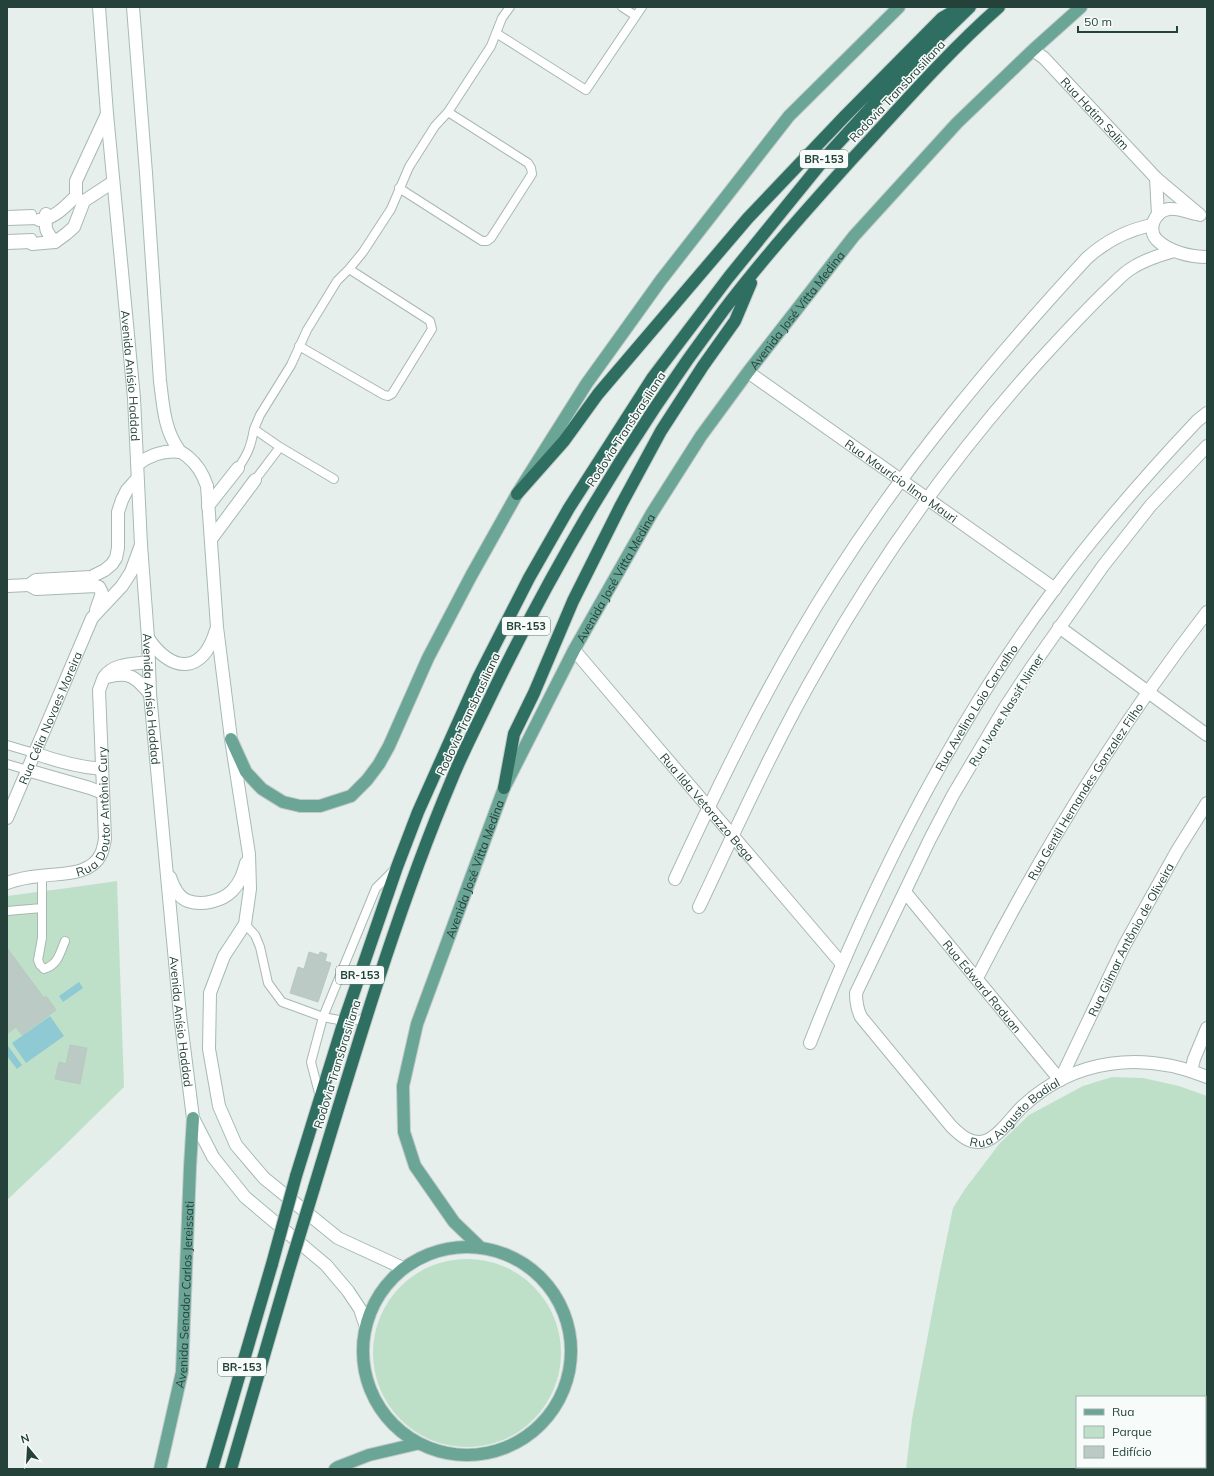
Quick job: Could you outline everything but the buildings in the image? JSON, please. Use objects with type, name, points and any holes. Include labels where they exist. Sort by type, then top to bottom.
[{"type":"highway","points":[[517,494],[564,441],[598,394],[748,218],[942,18],[961,7]]},
{"type":"highway","name":"Rodovia Transbrasiliana","points":[[212,1469],[296,1176],[344,1021],[397,867],[418,812],[478,678],[529,578],[569,508],[653,377],[728,278],[831,151],[902,73],[970,7]]},
{"type":"highway","name":"Rodovia Transbrasiliana","points":[[231,1469],[288,1273],[365,1019],[407,895],[452,778],[532,614],[607,483],[657,405],[726,308],[798,221],[919,86],[999,7]]},
{"type":"highway","points":[[504,788],[514,734],[534,693],[573,600],[621,505],[661,431],[703,366],[735,322],[757,270]]},
{"type":"main road","points":[[231,739],[246,772],[262,790],[283,802],[300,806],[320,806],[351,796],[367,780],[379,764],[428,658],[517,494],[588,383],[661,280],[788,116],[899,7]]},
{"type":"main road","name":"Avenida José Vitta Medina","points":[[480,1247],[454,1222],[415,1166],[404,1132],[403,1086],[417,1024],[504,788],[574,650],[652,513],[701,436],[748,372],[854,236],[957,123],[1033,50],[1081,7]]},
{"type":"main road","name":"Avenida Senador Carlos Jereissati","points":[[160,1469],[182,1372],[193,1118]]},
{"type":"main road","points":[[453,1247],[480,1247],[513,1257],[540,1276],[560,1303],[571,1334],[571,1368],[560,1400],[540,1426],[513,1446],[481,1456],[447,1455],[416,1444],[388,1422],[370,1393],[362,1359],[365,1324],[373,1303],[386,1284],[403,1268],[426,1255],[453,1247]]},
{"type":"main road","points":[[335,1469],[338,1466],[369,1455],[416,1444]]},
{"type":"street","name":"Avenida Anísio Haddad","points":[[99,7],[113,182],[134,398],[138,464],[137,479],[148,638],[150,694],[180,1015],[193,1118],[213,1157],[245,1197],[326,1265],[348,1291],[360,1309],[365,1324]]},
{"type":"street","name":"Avenida Anísio Haddad","points":[[133,7],[160,381],[167,427],[180,452],[193,461],[203,476],[207,486],[212,538],[217,627],[231,739],[248,854],[250,889],[245,924],[224,956],[210,993],[209,1049],[219,1106],[236,1145],[264,1178],[338,1238],[403,1268]]},
{"type":"street","name":"Rua Hatim Salim","points":[[1033,50],[1044,58],[1156,178],[1203,217]]},
{"type":"street","points":[[41,217],[61,204],[70,192],[107,114]]},
{"type":"street","points":[[1156,178],[1155,220],[1152,230],[1158,240],[1174,251],[1206,258]]},
{"type":"street","points":[[32,241],[55,240],[74,227],[80,199],[76,181]]},
{"type":"street","points":[[41,217],[55,215],[80,199],[113,182]]},
{"type":"street","name":"Rua Hatim Salim","points":[[675,879],[754,716],[804,627],[855,546],[901,480],[942,426],[1000,355],[1087,258],[1096,250],[1118,236],[1155,220],[1168,209],[1174,209],[1203,217]]},
{"type":"street","points":[[41,217],[45,228],[55,240]]},
{"type":"street","points":[[699,908],[774,748],[820,663],[872,579],[928,499],[993,415],[1060,338],[1094,303],[1130,268],[1174,251]]},
{"type":"street","name":"Rua Maurício Ilmo Mauri","points":[[748,372],[1055,589]]},
{"type":"street","name":"Rua Avelino Loio Carvalho","points":[[810,1043],[870,900],[925,792],[986,688],[1055,589],[1112,515],[1197,421],[1207,413]]},
{"type":"street","name":"Rua Ivone Nassif Nimer","points":[[856,1005],[856,993],[937,826],[978,752],[1019,686],[1085,590],[1126,536],[1178,476],[1207,446]]},
{"type":"street","points":[[138,464],[166,451],[180,452]]},
{"type":"street","points":[[208,506],[238,468]]},
{"type":"street","points":[[7,586],[29,585],[36,590],[62,584],[92,582],[112,564],[116,558],[118,548],[118,512],[127,490],[137,479]]},
{"type":"street","points":[[212,538],[255,480]]},
{"type":"street","name":"Rua Célia Novaes Moreira","points":[[92,618],[122,586],[131,572],[141,545]]},
{"type":"street","name":"Rua Célia Novaes Moreira","points":[[7,818],[102,593],[99,587],[92,582]]},
{"type":"street","name":"Rua Gentil Hernandes Gonzalez Filho","points":[[977,978],[1010,913],[1073,805],[1108,749],[1207,612]]},
{"type":"street","points":[[104,678],[112,670],[121,666],[149,662],[185,664],[194,662],[201,658],[209,647],[217,627]]},
{"type":"street","points":[[1060,627],[1207,734]]},
{"type":"street","points":[[148,638],[164,657],[174,663]]},
{"type":"street","name":"Rua Ilda Vetorazzo Bega","points":[[574,650],[842,964]]},
{"type":"street","points":[[104,678],[121,674],[134,677],[141,682],[150,694]]},
{"type":"street","name":"Rua Doutor Antônio Cury","points":[[7,883],[21,878],[85,869],[94,863],[101,854],[105,839],[99,690],[104,678]]},
{"type":"street","points":[[34,753],[55,761],[102,769]]},
{"type":"street","points":[[27,770],[103,793]]},
{"type":"street","name":"Rua Gilmar Antônio de Oliveira","points":[[1060,1080],[1138,919],[1177,851],[1207,803]]},
{"type":"street","points":[[166,867],[175,889],[187,901],[202,903],[217,901],[232,892],[241,879],[248,854]]},
{"type":"street","name":"Rua Edward Raduan","points":[[905,892],[1060,1080]]},
{"type":"street","name":"Rua Augusto Badial","points":[[856,1005],[861,1016],[951,1126],[965,1139],[971,1141],[984,1141],[991,1139],[1023,1106],[1048,1086],[1077,1071],[1120,1062],[1156,1062],[1191,1071],[1207,1077]]},
{"type":"street","points":[[1191,1071],[1194,1059],[1207,1028]]},
{"type":"lane","points":[[238,468],[247,456],[254,429],[260,415],[291,365],[307,330],[337,281],[349,269],[362,252],[391,209],[409,167],[435,126],[448,112],[491,46],[502,18],[510,7]]},
{"type":"lane","points":[[622,7],[636,16]]},
{"type":"lane","points":[[496,33],[586,90],[642,7]]},
{"type":"lane","points":[[399,188],[482,241],[487,241],[491,238],[532,174],[531,168],[528,162],[448,112]]},
{"type":"lane","points":[[7,215],[41,217]]},
{"type":"lane","points":[[7,221],[41,217]]},
{"type":"lane","points":[[7,239],[32,241]]},
{"type":"lane","points":[[7,245],[32,241]]},
{"type":"lane","points":[[299,346],[384,395],[388,396],[392,394],[432,329],[432,325],[430,321],[349,269]]},
{"type":"lane","points":[[254,429],[280,447],[334,479]]},
{"type":"lane","points":[[255,480],[280,447]]},
{"type":"lane","points":[[7,745],[34,753]]},
{"type":"lane","points":[[7,764],[27,770]]},
{"type":"lane","points":[[320,1098],[311,1062],[323,1017],[376,888],[397,867]]},
{"type":"lane","points":[[42,875],[42,938],[38,960],[44,969],[51,967],[58,959],[65,941]]},
{"type":"lane","points":[[7,911],[42,908]]},
{"type":"lane","points":[[245,924],[255,935],[260,947],[268,983],[282,1002],[323,1017],[344,1021],[365,1019]]},
{"type":"green space","points":[[117,881],[124,1087],[7,1200],[7,896]]},
{"type":"green space","points":[[1112,1077],[1143,1078],[1179,1086],[1207,1096],[1207,1469],[906,1469],[912,1419],[953,1208],[965,1189],[1000,1143],[1029,1115],[1083,1086]]},
{"type":"green space","points":[[467,1259],[494,1263],[511,1270],[533,1287],[550,1309],[557,1326],[561,1353],[557,1380],[550,1397],[533,1419],[511,1436],[494,1443],[467,1447],[440,1443],[423,1436],[401,1419],[384,1397],[377,1380],[373,1353],[377,1326],[384,1309],[401,1287],[423,1270],[440,1263]]},
{"type":"water","points":[[79,982],[83,988],[63,1002],[59,996]]},
{"type":"water","points":[[50,1016],[64,1036],[26,1063],[12,1043]]},
{"type":"water","points":[[7,1046],[22,1065],[17,1069],[7,1056]]}]
